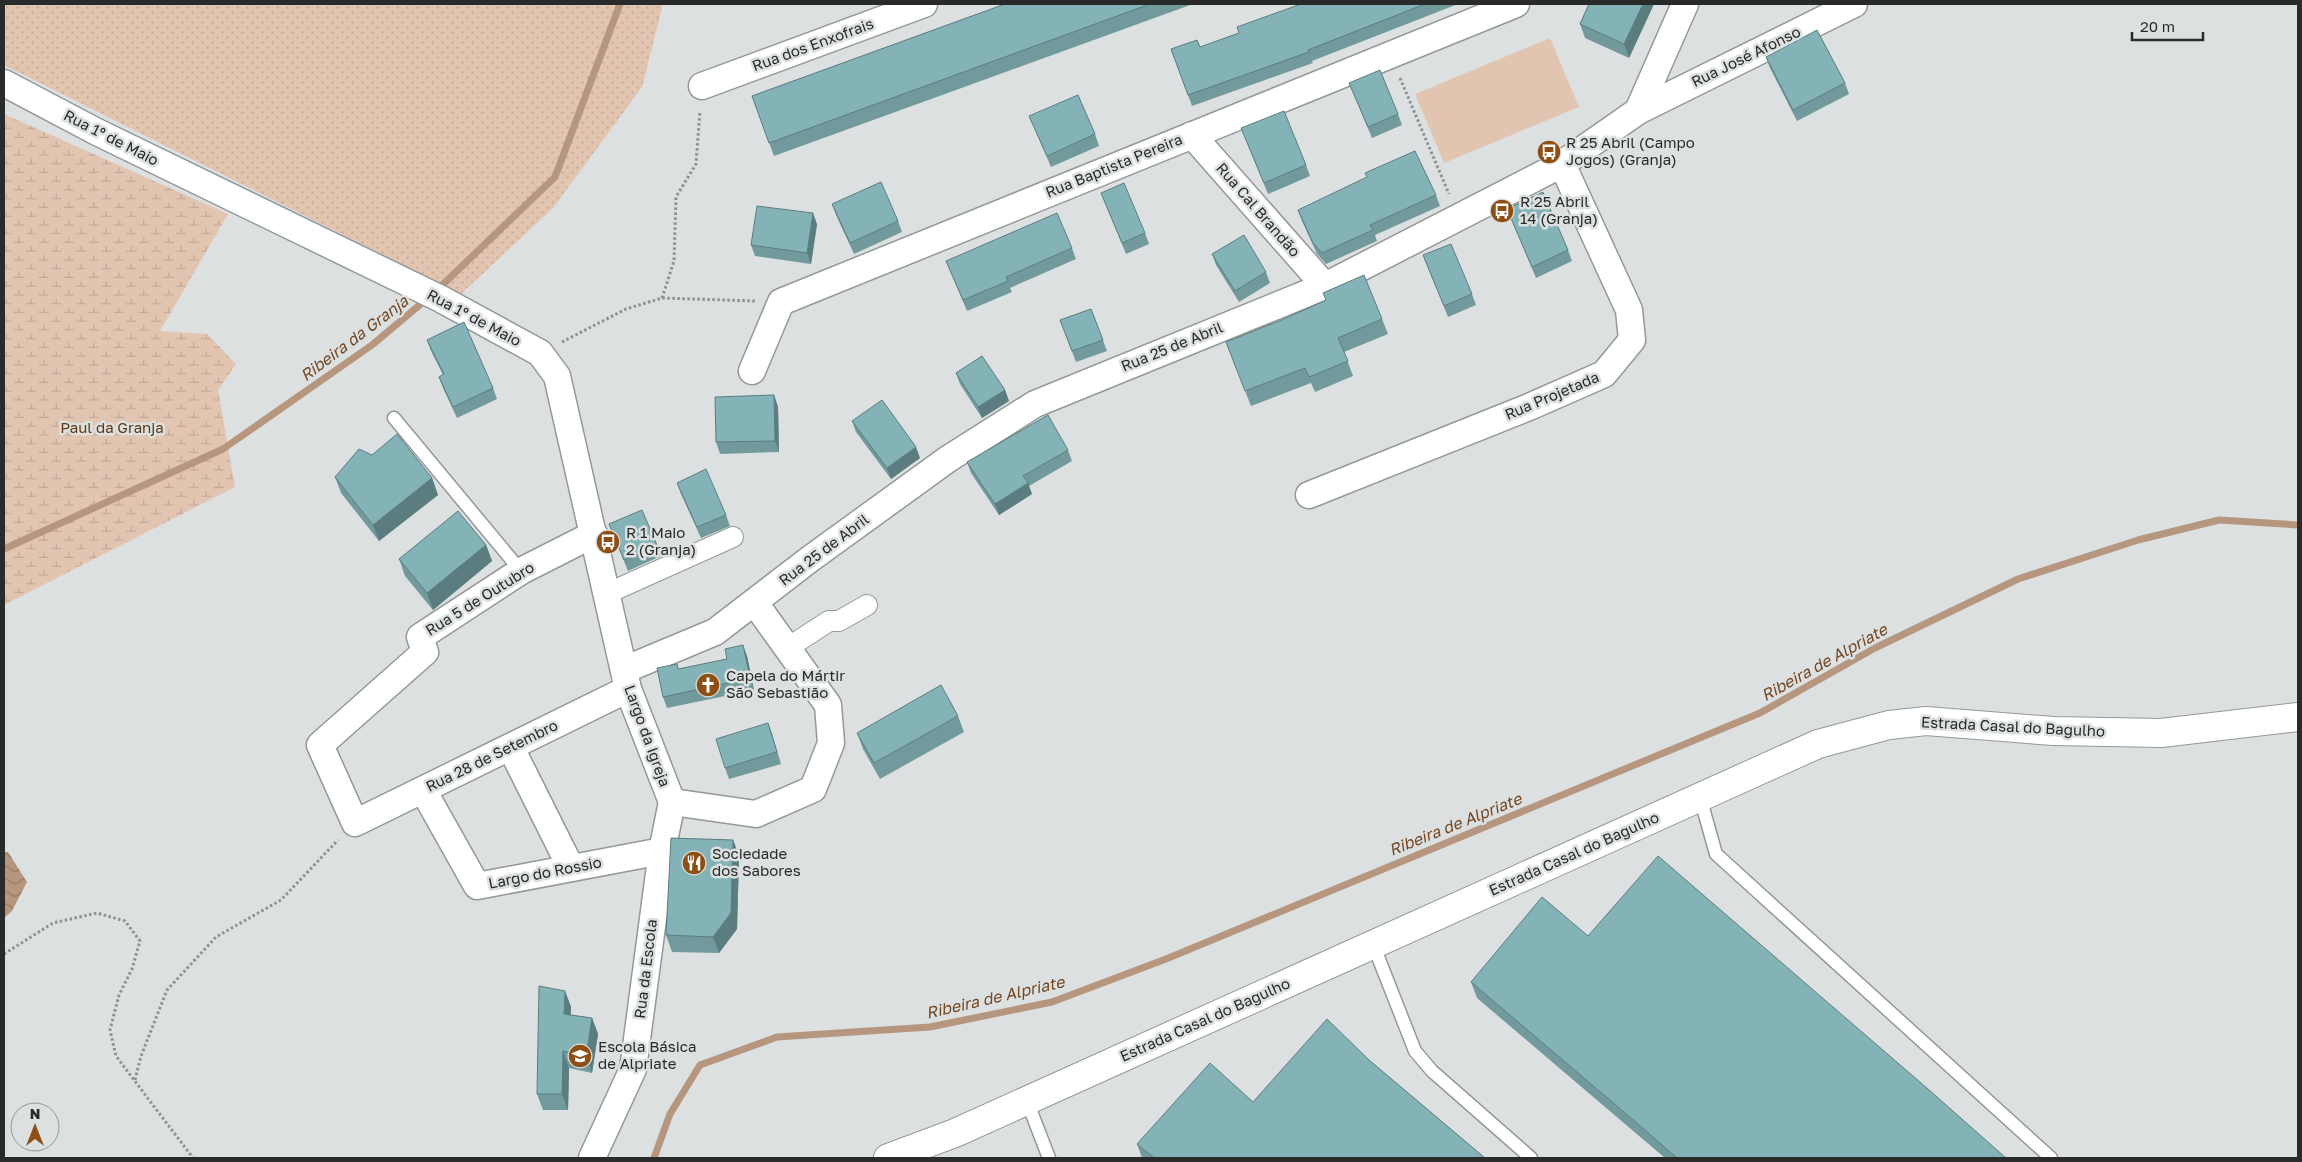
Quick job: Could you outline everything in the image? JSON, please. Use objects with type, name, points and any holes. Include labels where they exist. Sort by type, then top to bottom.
[{"type":"street","name":"Rua dos Enxofrais","points":[[702,86],[924,4]]},
{"type":"street","name":"Rua Baptista Pereira","points":[[782,302],[1516,4]]},
{"type":"street","points":[[1638,111],[1685,4]]},
{"type":"street","name":"Rua José Afonso","points":[[1638,111],[1854,4]]},
{"type":"street","name":"Rua 1º de Maio","points":[[4,83],[97,132],[433,295],[540,353],[558,376],[626,679]]},
{"type":"street","name":"Rua 25 de Abril","points":[[626,679],[715,632],[810,559],[948,459],[1035,404],[1325,286],[1562,164],[1638,111]]},
{"type":"street","name":"Rua Cal Brandão","points":[[1192,134],[1325,286]]},
{"type":"street","name":"Rua Projetada","points":[[1309,495],[1529,407],[1604,374],[1632,340],[1629,310],[1562,164]]},
{"type":"street","points":[[752,371],[782,302]]},
{"type":"street","name":"Rua 5 de Outubro","points":[[355,823],[320,745],[425,652],[420,637],[521,570],[594,534]]},
{"type":"street","points":[[606,594],[733,537]]},
{"type":"street","points":[[672,802],[756,814],[814,789],[831,743],[828,705],[789,647],[755,603]]},
{"type":"street","points":[[789,647],[829,621],[839,621],[867,605]]},
{"type":"street","name":"Rua 28 de Setembro","points":[[355,823],[511,748],[626,679]]},
{"type":"street","name":"Largo da Igreja","points":[[626,679],[672,802]]},
{"type":"street","name":"Estrada Casal do Bagulho","points":[[888,1158],[955,1134],[1818,744],[1888,725],[1926,720],[2053,731],[2161,733],[2298,717]]},
{"type":"street","points":[[511,748],[571,868]]},
{"type":"street","name":"Largo do Rossio","points":[[423,790],[477,886],[662,851]]},
{"type":"street","name":"Rua da Escola","points":[[592,1158],[633,1069],[662,851],[672,802]]},
{"type":"lane","points":[[394,418],[521,570]]},
{"type":"lane","points":[[1700,797],[1716,854],[2050,1158]]},
{"type":"lane","points":[[1373,944],[1415,1051],[1432,1071],[1531,1158]]},
{"type":"lane","points":[[1027,1101],[1049,1158]]},
{"type":"path","points":[[1390,54],[1459,217]]},
{"type":"path","points":[[662,298],[674,261],[676,197],[696,164],[702,86]]},
{"type":"path","points":[[540,353],[626,309],[662,298],[782,302]]},
{"type":"path","points":[[134,1081],[141,1056],[167,990],[216,936],[281,900],[355,823]]},
{"type":"path","points":[[4,954],[53,923],[97,913],[125,921],[140,940],[132,969],[118,996],[110,1030],[116,1056],[193,1158]]},
{"type":"green space","points":[[4,4],[663,4],[642,87],[553,208],[461,294],[4,65]]},
{"type":"green space","points":[[1550,38],[1579,107],[1444,163],[1415,94]]},
{"type":"green space","name":"Paul da Granja","points":[[4,114],[228,214],[160,331],[207,334],[236,364],[218,390],[235,487],[4,605]]},
{"type":"water","points":[[4,852],[8,852],[27,882],[12,911],[4,918]]},
{"type":"building","points":[[1005,4],[1150,4],[769,143],[752,96]]},
{"type":"building","points":[[1301,4],[1425,4],[1308,50],[1309,52],[1188,95],[1171,49],[1197,40],[1200,47],[1239,33],[1237,27]]},
{"type":"building","points":[[1589,4],[1643,4],[1624,44],[1580,24]]},
{"type":"building","points":[[1817,30],[1845,83],[1793,110],[1766,57]]},
{"type":"building","points":[[1380,70],[1398,114],[1368,127],[1349,83]]},
{"type":"building","points":[[1078,95],[1095,134],[1047,156],[1029,116]]},
{"type":"building","points":[[1284,111],[1306,165],[1264,183],[1241,128]]},
{"type":"building","points":[[1415,151],[1436,195],[1370,225],[1373,230],[1322,253],[1313,243],[1298,210],[1367,177],[1365,173]]},
{"type":"building","points":[[881,182],[898,221],[850,243],[832,204]]},
{"type":"building","points":[[1124,183],[1145,233],[1122,243],[1101,193]]},
{"type":"building","points":[[1543,192],[1568,250],[1532,267],[1507,209]]},
{"type":"building","points":[[757,206],[813,213],[807,253],[751,245]]},
{"type":"building","points":[[1057,213],[1072,248],[1006,277],[1008,281],[963,300],[946,261]]},
{"type":"building","points":[[1244,235],[1266,272],[1235,291],[1212,254]]},
{"type":"building","points":[[1451,244],[1472,294],[1444,306],[1423,255]]},
{"type":"building","points":[[1364,275],[1382,319],[1338,338],[1348,361],[1309,377],[1305,368],[1245,391],[1226,342],[1326,300],[1323,293]]},
{"type":"building","points":[[1091,309],[1103,340],[1072,351],[1060,320]]},
{"type":"building","points":[[464,322],[493,388],[453,407],[439,377],[444,374],[427,340]]},
{"type":"building","points":[[982,356],[1005,390],[978,407],[956,373]]},
{"type":"building","points":[[774,395],[775,441],[716,442],[715,397]]},
{"type":"building","points":[[882,400],[916,447],[887,468],[852,421]]},
{"type":"building","points":[[1048,415],[1068,450],[1023,476],[1028,483],[995,504],[967,462]]},
{"type":"building","points":[[397,434],[432,478],[373,525],[335,477],[359,449],[372,455]]},
{"type":"building","points":[[706,469],[726,515],[697,527],[677,483]]},
{"type":"building","points":[[642,510],[657,545],[624,560],[609,524]]},
{"type":"building","points":[[458,511],[486,545],[427,593],[399,559]]},
{"type":"building","points":[[743,645],[750,678],[663,697],[657,668],[677,664],[678,669],[727,659],[725,649]]},
{"type":"building","points":[[941,685],[958,716],[874,763],[857,733]]},
{"type":"building","points":[[768,723],[777,752],[725,768],[716,739]]},
{"type":"building","points":[[671,838],[733,840],[731,913],[713,937],[666,935]]},
{"type":"building","points":[[1658,856],[2006,1158],[1677,1158],[1471,982],[1542,897],[1588,936]]},
{"type":"building","points":[[539,986],[565,991],[564,1014],[592,1018],[586,1057],[563,1051],[562,1094],[537,1094]]},
{"type":"building","points":[[1327,1019],[1369,1060],[1485,1158],[1154,1158],[1137,1144],[1210,1063],[1253,1102]]},
{"type":"waterway","name":"Ribeira da Granja","points":[[436,291],[555,177],[620,4]]},
{"type":"waterway","name":"Ribeira da Granja","points":[[4,549],[223,449],[372,345],[428,298]]},
{"type":"waterway","name":"Ribeira de Alpriate","points":[[654,1158],[670,1114],[700,1065],[777,1037],[930,1027],[1052,1002],[1166,959],[1760,713],[1875,648],[2018,579],[2138,540],[2219,520],[2298,525]]},
{"type":"place","name":"R 25 Abril (Campo Jogos) (Granja)","points":[[1549,152]]},
{"type":"place","name":"R 25 Abril 14 (Granja)","points":[[1502,211]]},
{"type":"place","name":"R 1 Maio 2 (Granja)","points":[[608,542]]},
{"type":"place","name":"Capela do Mártir São Sebastião","points":[[708,685]]},
{"type":"place","name":"Sociedade dos Sabores","points":[[694,863]]},
{"type":"place","name":"Escola Básica de Alpriate","points":[[580,1056]]}]
